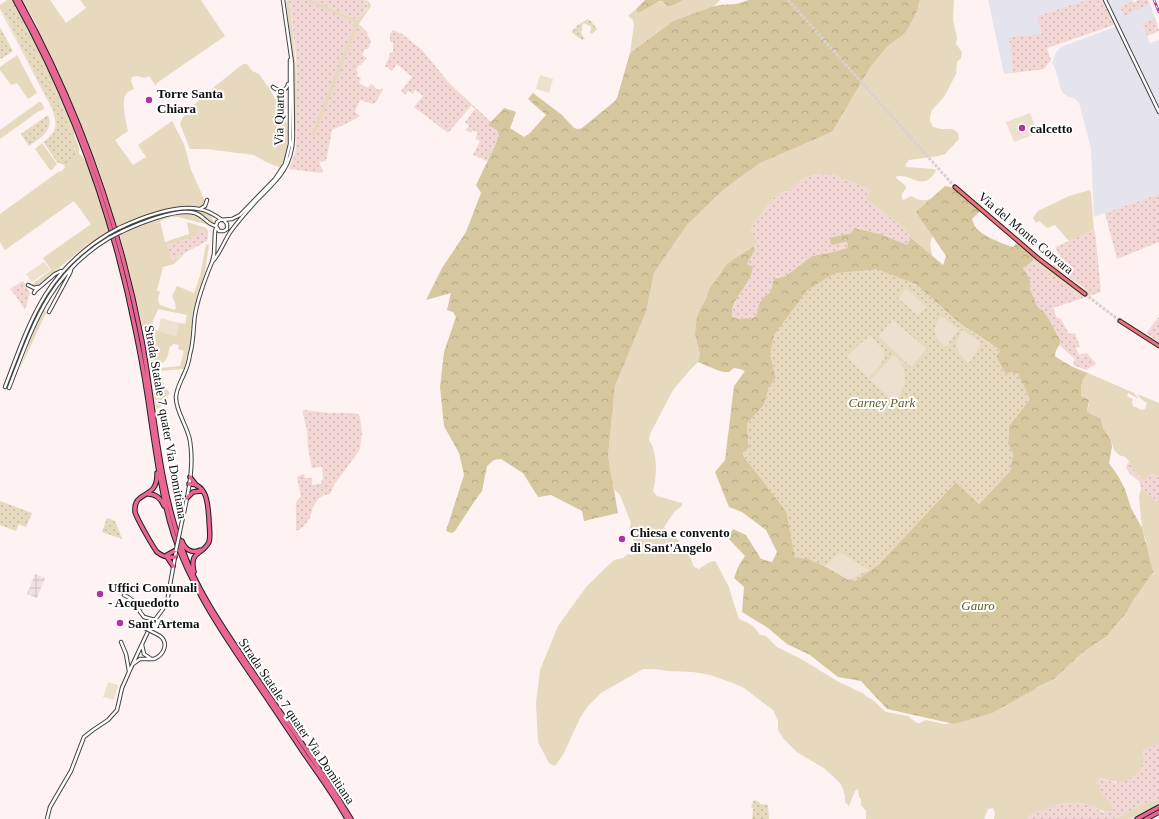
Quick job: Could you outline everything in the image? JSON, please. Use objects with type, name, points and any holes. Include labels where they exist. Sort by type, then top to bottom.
[{"type":"highway","name":"Strada Statale 7 quater Via Domitiana","points":[[15,0],[61,91],[85,150],[107,215],[124,275],[135,323],[166,510],[183,560],[193,582],[232,648],[318,773],[347,819]]},
{"type":"highway","name":"Strada Statale 7 quater Via Domitiana","points":[[19,0],[49,57],[72,108],[97,174],[114,226],[142,339],[165,488],[173,522],[184,554],[207,602],[222,626],[323,774],[351,819]]},
{"type":"highway","points":[[158,466],[156,485],[152,491],[136,501],[135,512],[156,550],[173,558],[175,557]]},
{"type":"highway","points":[[190,477],[207,501],[210,536],[203,549],[193,559],[192,566],[194,577]]},
{"type":"highway","points":[[189,484],[197,486]]},
{"type":"highway","points":[[189,484],[202,492]]},
{"type":"highway","points":[[187,498],[193,492],[202,492]]},
{"type":"highway","points":[[147,494],[152,494],[159,498],[166,510]]},
{"type":"highway","points":[[178,537],[181,539],[184,546],[190,550],[196,552],[203,549]]},
{"type":"highway","points":[[166,555],[176,550]]},
{"type":"highway","points":[[166,555],[173,566]]},
{"type":"highway","points":[[1137,819],[1159,807]]},
{"type":"highway","points":[[1146,819],[1159,812]]},
{"type":"main road","name":"Via del Monte Corvara","points":[[955,187],[1038,259],[1085,294]]},
{"type":"main road","points":[[1120,321],[1159,346]]},
{"type":"street","name":"Via Quarto","points":[[212,262],[231,231],[247,211],[280,176],[289,159],[293,143],[292,63],[283,0]]},
{"type":"street","points":[[1105,0],[1159,112]]},
{"type":"street","name":"Via Quarto","points":[[223,220],[232,219],[240,215],[275,179],[285,164],[290,144],[291,57]]},
{"type":"street","points":[[273,87],[277,90],[283,91],[290,81]]},
{"type":"street","points":[[200,209],[205,206],[207,200]]},
{"type":"street","points":[[6,387],[28,328],[47,291],[63,270],[90,245],[119,228],[137,220],[161,212],[187,208],[200,209],[213,214],[227,224],[227,229]]},
{"type":"street","points":[[10,388],[35,321],[51,293],[71,269],[92,250],[109,238],[121,232],[153,219],[183,213],[200,215],[205,218],[215,232]]},
{"type":"street","points":[[47,819],[50,807],[71,771],[84,737],[108,720],[116,710],[122,688],[142,644],[154,620],[167,602],[187,498],[191,462],[190,441],[186,426],[177,406],[176,398],[189,359],[198,302],[212,262],[217,222],[223,220]]},
{"type":"street","points":[[210,224],[216,227],[220,232],[227,229]]},
{"type":"street","points":[[227,229],[231,231]]},
{"type":"street","points":[[49,312],[71,269]]},
{"type":"street","points":[[34,293],[55,274],[63,270]]},
{"type":"street","points":[[28,285],[34,288],[42,285]]},
{"type":"street","points":[[124,595],[136,602],[144,617],[154,620]]},
{"type":"street","points":[[132,666],[140,659],[154,659],[159,657],[165,648],[160,636],[138,625]]},
{"type":"street","points":[[121,642],[126,654],[129,672]]},
{"type":"street","points":[[142,644],[144,654],[150,658]]},
{"type":"shaded area","points":[[289,0],[305,0],[326,8],[354,23],[316,129],[359,24],[368,33],[367,35],[371,41],[368,49],[365,49],[362,55],[367,59],[359,65],[356,70],[358,72],[357,76],[361,78],[359,83],[368,88],[371,84],[379,90],[382,88],[383,89],[376,102],[373,104],[360,100],[355,112],[360,116],[332,130],[326,161],[319,162],[323,172],[321,173],[289,169],[295,154],[296,146],[297,99],[296,55]]},
{"type":"shaded area","points":[[312,0],[363,0],[369,6],[357,20]]},
{"type":"shaded area","points":[[988,0],[1087,0],[1037,16],[1043,34],[1009,37],[1013,73],[1004,74]]},
{"type":"shaded area","points":[[1087,0],[1102,0],[1114,25],[1047,48],[1051,60],[1044,69],[1013,73],[1009,37],[1042,34],[1037,16]]},
{"type":"shaded area","points":[[1102,0],[1133,0],[1120,6],[1124,15],[1150,4],[1155,18],[1142,24],[1150,43],[1159,40],[1159,194],[1094,217],[1091,149],[1079,103],[1075,99],[1063,93],[1052,64],[1056,52],[1061,47],[1115,27]]},
{"type":"shaded area","points":[[1137,0],[1148,0],[1150,4],[1124,16],[1120,6],[1133,1],[1134,3]]},
{"type":"shaded area","points":[[1155,18],[1159,31],[1147,36],[1142,24]]},
{"type":"shaded area","points":[[393,30],[402,34],[422,50],[450,84],[491,122],[488,125],[497,131],[499,137],[487,161],[473,155],[480,141],[475,139],[478,133],[473,130],[471,133],[466,130],[469,126],[465,122],[475,109],[471,106],[448,133],[414,107],[423,96],[415,90],[413,94],[408,91],[405,95],[401,91],[412,77],[397,64],[392,71],[385,66],[390,53],[393,52],[393,42],[390,42],[390,34]]},
{"type":"shaded area","points":[[540,75],[553,79],[549,93],[536,89]]},
{"type":"shaded area","name":"calcetto","points":[[1030,113],[1038,133],[1014,142],[1006,122]]},
{"type":"shaded area","points":[[827,173],[833,174],[868,189],[870,191],[866,199],[903,227],[911,238],[907,246],[880,234],[855,228],[852,233],[833,237],[833,245],[848,242],[847,248],[812,256],[783,278],[777,277],[773,282],[770,293],[761,302],[758,314],[753,319],[739,319],[732,317],[732,311],[736,299],[749,279],[753,268],[747,264],[755,250],[754,247],[758,243],[751,230],[752,227],[774,197],[778,194],[790,190],[803,178]]},
{"type":"shaded area","points":[[1159,194],[1159,242],[1117,259],[1105,213]]},
{"type":"shaded area","points":[[200,229],[208,236],[207,241],[172,260],[167,245],[197,236]]},
{"type":"shaded area","points":[[1095,231],[1101,292],[1053,308],[1057,318],[1060,318],[1069,334],[1075,333],[1080,347],[1076,348],[1079,355],[1087,353],[1096,364],[1086,370],[1073,365],[1075,359],[1059,345],[1060,343],[1057,333],[1043,311],[1037,306],[1029,286],[1030,281],[1023,268],[1033,260],[1080,296],[1091,293],[1060,271],[1055,264],[1062,259],[1055,247],[1089,232]]},
{"type":"shaded area","points":[[44,262],[50,270],[32,282],[26,274]]},
{"type":"shaded area","points":[[23,281],[30,293],[25,310],[10,289]]},
{"type":"shaded area","points":[[906,288],[926,307],[918,316],[898,298]]},
{"type":"shaded area","points":[[941,316],[959,329],[946,347],[938,340],[935,333],[936,325]]},
{"type":"shaded area","points":[[1159,317],[1159,342],[1146,333]]},
{"type":"shaded area","points":[[161,318],[179,323],[176,336],[158,331]]},
{"type":"shaded area","points":[[893,320],[927,349],[911,367],[878,336]]},
{"type":"shaded area","points":[[962,330],[979,341],[980,346],[969,363],[961,356],[957,348],[957,340]]},
{"type":"shaded area","points":[[870,335],[881,348],[884,356],[883,361],[868,378],[847,356]]},
{"type":"shaded area","points":[[894,355],[902,366],[905,378],[902,391],[894,402],[870,380]]},
{"type":"shaded area","points":[[303,411],[358,414],[360,417],[362,434],[359,451],[334,485],[330,494],[324,495],[318,499],[313,507],[310,518],[304,526],[296,531],[296,502],[301,496],[297,478],[298,476],[304,474],[305,478],[312,478],[312,485],[322,483],[321,480],[323,479],[322,467],[312,468],[303,414]]},
{"type":"shaded area","points":[[1129,461],[1142,479],[1148,478],[1152,474],[1159,477],[1159,503],[1141,488],[1139,481],[1129,473],[1126,467]]},
{"type":"shaded area","points":[[840,552],[869,570],[848,580],[825,566]]},
{"type":"shaded area","points":[[35,574],[45,578],[37,598],[27,594]]},
{"type":"shaded area","points":[[108,682],[118,685],[114,700],[103,697]]},
{"type":"shaded area","points":[[1159,744],[1159,799],[1140,806],[1116,819],[1026,819],[1028,816],[1050,807],[1073,802],[1089,805],[1103,812],[1114,809],[1097,784],[1099,778],[1116,783],[1144,759],[1143,749]]},
{"type":"green space","points":[[7,0],[13,0],[15,3],[27,28],[33,36],[58,90],[71,121],[74,135],[79,147],[79,154],[86,161],[109,231],[88,244],[36,286],[31,285],[51,270],[43,258],[91,224],[74,201],[5,250],[0,242],[0,214],[58,172],[62,171],[65,167],[66,169],[76,155],[67,119],[14,4],[3,12],[57,119],[55,132],[44,143],[43,142],[54,131],[54,115],[0,9],[0,5]]},
{"type":"green space","points":[[22,0],[50,0],[66,23],[86,8],[80,0],[201,0],[225,36],[157,83],[156,86],[149,76],[146,78],[136,76],[132,77],[131,81],[134,89],[127,93],[124,102],[124,112],[128,131],[115,140],[133,165],[146,157],[138,145],[172,121],[184,144],[191,170],[205,201],[203,205],[178,207],[159,211],[117,227],[99,170],[79,120],[40,35],[36,23]]},
{"type":"green space","points":[[289,0],[296,65],[296,130],[294,130],[293,57],[286,2]]},
{"type":"green space","points":[[305,0],[312,0],[357,20],[368,8],[368,4],[363,0],[370,3],[371,6],[360,22],[314,136],[312,133],[354,23]]},
{"type":"green space","points":[[645,0],[684,0],[671,6],[668,6],[660,1],[640,12],[637,12],[636,9]]},
{"type":"green space","points":[[684,0],[720,0],[714,6],[673,21],[630,53],[634,25],[633,20],[628,16],[636,9],[637,12],[662,1],[668,6],[671,6]]},
{"type":"green space","points":[[749,0],[920,0],[917,11],[907,30],[903,35],[888,46],[871,66],[832,132],[760,163],[723,190],[687,225],[654,273],[646,312],[615,386],[608,456],[618,513],[584,521],[582,511],[551,495],[538,497],[523,473],[501,459],[494,460],[487,466],[482,491],[455,531],[452,533],[446,531],[464,475],[459,453],[444,426],[440,387],[444,352],[456,317],[453,312],[447,310],[451,293],[426,300],[442,268],[466,232],[481,193],[476,185],[499,137],[498,132],[488,125],[504,108],[516,112],[510,128],[524,137],[530,133],[546,115],[528,99],[533,93],[562,115],[574,128],[582,128],[617,98],[630,53],[673,21],[711,7],[736,4]]},
{"type":"green space","points":[[920,0],[954,0],[953,20],[957,38],[956,44],[962,52],[961,58],[957,62],[956,74],[944,97],[932,110],[930,116],[930,121],[933,127],[953,129],[958,133],[959,139],[945,154],[909,160],[905,165],[907,167],[934,169],[936,171],[931,178],[926,181],[901,176],[895,177],[906,186],[902,199],[904,200],[912,196],[919,200],[930,199],[935,201],[933,233],[930,244],[932,255],[931,256],[911,238],[903,227],[866,199],[870,191],[868,189],[833,174],[821,174],[803,178],[790,190],[774,197],[752,227],[751,230],[758,243],[726,265],[709,289],[706,299],[701,307],[695,335],[700,354],[698,362],[673,390],[650,434],[649,440],[654,451],[656,465],[653,491],[657,496],[682,503],[682,506],[674,512],[664,527],[668,532],[674,534],[681,544],[686,547],[694,567],[699,569],[710,562],[715,561],[729,587],[739,619],[751,625],[760,635],[766,636],[777,647],[803,660],[837,681],[864,694],[886,712],[908,716],[917,723],[926,720],[944,724],[954,723],[1031,692],[1039,686],[1054,679],[1082,653],[1107,636],[1127,612],[1134,599],[1146,541],[1142,528],[1139,498],[1141,488],[1159,503],[1159,744],[1143,750],[1144,759],[1141,768],[1131,778],[1122,782],[1113,782],[1099,778],[1097,784],[1111,803],[1114,809],[1111,811],[1103,811],[1086,804],[1073,802],[1053,806],[1028,816],[1026,819],[994,819],[995,813],[993,808],[988,809],[984,819],[866,819],[866,811],[861,805],[858,789],[855,791],[849,806],[845,802],[842,786],[839,782],[825,769],[797,752],[784,739],[778,730],[778,721],[773,710],[744,688],[710,675],[693,672],[643,669],[601,693],[588,706],[580,718],[564,753],[554,766],[549,763],[538,742],[536,703],[540,670],[558,626],[587,586],[614,560],[623,558],[628,554],[631,555],[640,553],[629,530],[631,523],[620,495],[614,489],[608,456],[615,386],[646,312],[654,273],[687,225],[723,190],[760,163],[832,132],[871,66],[888,46],[903,35],[919,5]]},
{"type":"green space","points":[[14,4],[67,119],[76,155],[66,169],[64,165],[57,162],[44,143],[55,132],[57,119],[3,11]]},
{"type":"green space","points":[[588,19],[597,29],[592,34],[590,32],[591,26],[583,23],[581,33],[585,39],[582,40],[571,32],[578,25]]},
{"type":"green space","points":[[0,27],[13,51],[1,59],[0,57]]},
{"type":"green space","points":[[17,55],[37,93],[28,99],[17,83],[11,85],[0,70],[0,67]]},
{"type":"green space","points":[[243,64],[247,64],[252,71],[259,74],[269,88],[287,124],[287,152],[281,168],[254,155],[207,149],[190,149],[180,124],[189,110],[198,101]]},
{"type":"green space","points":[[41,102],[44,109],[0,139],[0,130]]},
{"type":"green space","points":[[48,115],[48,130],[29,146],[21,134]]},
{"type":"green space","points":[[42,143],[57,164],[52,170],[50,170],[35,149]]},
{"type":"green space","name":"Gauro","points":[[945,186],[954,188],[980,211],[972,219],[975,227],[979,231],[993,239],[1013,247],[1017,243],[1034,258],[1032,262],[1023,268],[1030,280],[1029,286],[1038,308],[1047,316],[1060,340],[1055,356],[1071,366],[1088,373],[1082,383],[1081,396],[1089,400],[1087,411],[1101,419],[1103,428],[1111,440],[1112,447],[1109,463],[1125,489],[1131,508],[1142,528],[1153,572],[1134,599],[1127,612],[1107,636],[1082,653],[1054,679],[992,713],[954,724],[887,709],[861,681],[838,677],[810,655],[787,644],[768,628],[742,612],[744,587],[734,578],[739,565],[745,556],[728,538],[733,529],[746,535],[761,559],[772,562],[777,552],[766,530],[742,512],[729,507],[715,472],[725,460],[734,386],[745,371],[734,368],[729,372],[723,372],[698,362],[700,354],[695,335],[697,317],[709,289],[726,265],[753,247],[755,250],[747,264],[753,267],[751,275],[747,284],[735,301],[732,311],[732,317],[739,319],[750,319],[755,317],[760,302],[771,292],[774,279],[786,276],[812,256],[847,248],[847,242],[833,245],[831,244],[830,239],[851,233],[855,228],[880,234],[907,245],[911,238],[943,265],[946,256],[916,212]],"holes":[[[916,284],[958,322],[1000,350],[996,357],[1006,375],[1030,399],[1009,426],[1008,444],[1013,454],[1010,471],[979,504],[956,482],[879,564],[855,581],[809,559],[786,511],[742,454],[749,448],[747,424],[764,405],[769,387],[776,378],[770,354]]]},
{"type":"green space","points":[[1090,190],[1094,231],[1069,241],[1055,225],[1047,228],[1039,221],[1036,223],[1033,218],[1040,210],[1069,196]]},
{"type":"green space","points":[[191,209],[208,214],[213,219],[214,223],[212,224],[199,213],[186,211],[167,213],[120,231],[119,229],[136,222],[172,211]]},
{"type":"green space","points":[[189,214],[200,218],[209,225],[178,217],[171,217],[160,221],[165,242],[189,234],[187,222],[206,228],[208,231],[208,236],[200,229],[197,236],[167,245],[172,260],[184,254],[174,264],[163,267],[157,290],[160,292],[158,302],[160,305],[175,310],[176,308],[172,296],[177,286],[194,293],[200,276],[206,244],[209,245],[205,272],[192,317],[191,340],[184,369],[160,371],[159,368],[180,366],[184,351],[178,349],[179,345],[173,344],[170,346],[166,360],[158,364],[155,362],[150,336],[153,329],[176,336],[179,323],[185,324],[187,315],[158,309],[148,336],[149,350],[152,358],[170,394],[162,399],[161,407],[156,409],[145,336],[120,235],[153,221],[171,216]]},
{"type":"green space","points":[[108,235],[109,237],[84,255],[62,276],[40,308],[55,284],[66,271],[78,259]]},
{"type":"green space","points":[[1034,258],[1082,294],[1084,295],[1086,293],[1052,265],[1055,264],[1067,277],[1092,293],[1081,297],[1033,260]]},
{"type":"green space","name":"Carney Park","points":[[877,269],[916,284],[958,322],[1000,350],[996,357],[1005,374],[1012,372],[1018,373],[1030,399],[1009,426],[1008,444],[1013,454],[1010,471],[979,504],[956,482],[879,564],[855,581],[809,559],[795,558],[786,511],[742,454],[749,448],[747,424],[764,405],[769,387],[776,378],[770,354],[774,335],[807,290],[835,273]]},
{"type":"green space","points":[[44,309],[46,313],[20,369],[34,329]]},
{"type":"green space","points":[[34,321],[10,382],[13,369]]},
{"type":"green space","points":[[1088,373],[1134,393],[1139,399],[1128,393],[1127,396],[1133,399],[1133,406],[1142,410],[1145,409],[1147,403],[1137,394],[1159,403],[1159,477],[1152,474],[1145,480],[1142,479],[1133,469],[1129,461],[1114,450],[1111,440],[1103,428],[1101,419],[1087,411],[1089,404],[1081,396],[1081,386]]},
{"type":"green space","points":[[0,501],[32,513],[26,527],[19,524],[16,531],[0,525]]},
{"type":"green space","points":[[107,518],[115,521],[122,539],[102,532]]},
{"type":"green space","points":[[1159,799],[1159,804],[1131,819],[1116,819],[1140,806]]},
{"type":"green space","points":[[754,800],[760,804],[768,805],[769,819],[752,819],[753,808],[751,807]]},
{"type":"tunnel","points":[[788,0],[955,187]]},
{"type":"tunnel","points":[[1085,294],[1120,321]]},
{"type":"railway","points":[[1154,0],[1159,12]]},
{"type":"place","name":"Torre Santa Chiara","points":[[149,100]]},
{"type":"place","name":"calcetto","points":[[1022,128]]},
{"type":"place","name":"Chiesa e convento di Sant'Angelo","points":[[622,539]]},
{"type":"place","name":"Uffici Comunali - Acquedotto","points":[[100,594]]},
{"type":"place","name":"Sant'Artema","points":[[120,623]]}]
